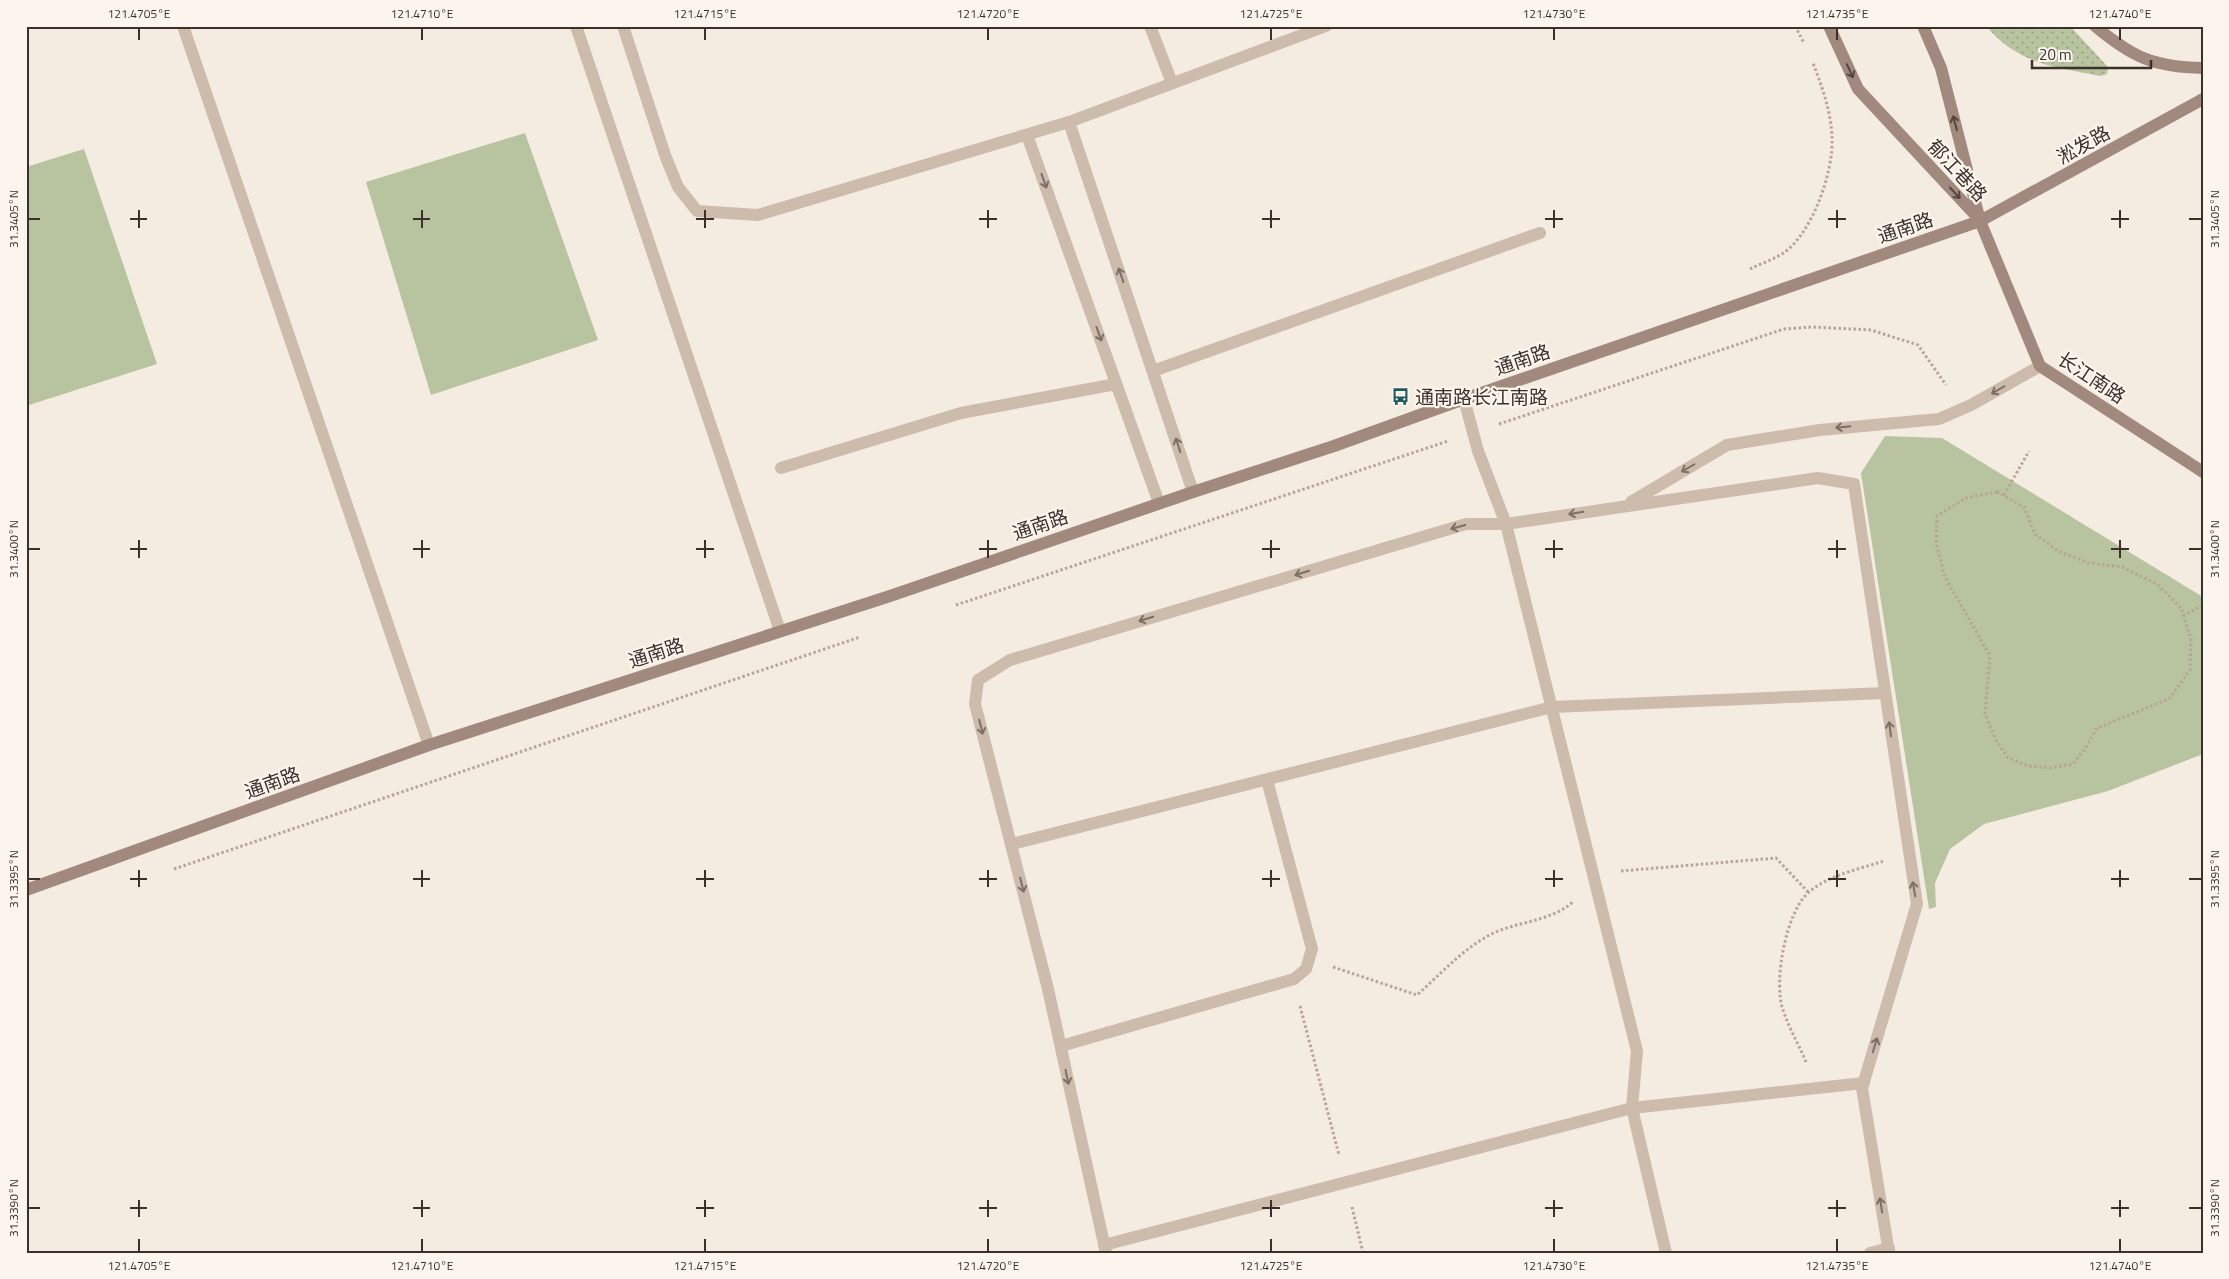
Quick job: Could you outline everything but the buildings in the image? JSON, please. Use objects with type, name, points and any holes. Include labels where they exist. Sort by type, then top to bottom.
[{"type":"street","points":[[183,26],[429,746]]},
{"type":"street","points":[[576,26],[780,631]]},
{"type":"street","points":[[623,26],[664,155],[678,188],[697,210],[758,215],[1069,122],[1326,26]]},
{"type":"street","points":[[1150,26],[1172,83]]},
{"type":"street","name":"郁江巷路","points":[[1829,26],[1858,88],[1980,221]]},
{"type":"street","name":"郁江巷路","points":[[1923,26],[1941,68],[1980,221]]},
{"type":"street","points":[[2094,26],[2134,56],[2157,64],[2203,68]]},
{"type":"street","name":"淞发路","points":[[1980,221],[2203,98]]},
{"type":"street","points":[[1069,122],[1193,492]]},
{"type":"street","points":[[1028,135],[1159,503]]},
{"type":"street","name":"通南路","points":[[26,890],[429,746],[890,596],[1159,503],[1334,446],[1464,398],[1980,221]]},
{"type":"street","name":"长江南路","points":[[1980,221],[2040,366],[2203,472]]},
{"type":"street","points":[[1153,371],[1540,233]]},
{"type":"street","points":[[1624,505],[1727,445],[1820,430],[1940,419],[1971,405],[2040,366]]},
{"type":"street","points":[[781,468],[961,413],[1116,384]]},
{"type":"street","points":[[1464,398],[1474,433],[1506,524],[1637,1051],[1632,1108],[1666,1253]]},
{"type":"street","points":[[1864,1082],[1632,1108],[1105,1249],[1061,1046],[1012,844],[975,704],[978,680],[1010,660],[1466,524],[1506,524],[1624,505],[1818,478],[1854,484],[1917,904],[1864,1082],[1862,1088],[1889,1250],[1870,1253]]},
{"type":"street","points":[[1012,844],[1552,707],[1884,693]]},
{"type":"street","points":[[1061,1046],[1294,979],[1306,969],[1312,949],[1268,780]]},
{"type":"path","points":[[1795,26],[1807,49]]},
{"type":"path","points":[[1748,270],[1783,253],[1810,222],[1826,183],[1832,139],[1828,105],[1811,57]]},
{"type":"path","points":[[955,606],[1784,329],[1812,327],[1871,330],[1918,345],[1952,394],[1971,405]]},
{"type":"path","points":[[2004,496],[2029,451]]},
{"type":"path","points":[[1997,492],[2004,496],[2024,507],[2035,534],[2058,551],[2090,563],[2122,567],[2157,584],[2181,608],[2191,639],[2190,670],[2169,699],[2097,728],[2085,749],[2072,764],[2050,768],[2036,767],[2007,757],[1996,740],[1985,714],[1990,656],[1945,577],[1936,543],[1937,516],[1966,498],[1997,492]]},
{"type":"path","points":[[2184,616],[2203,605]]},
{"type":"path","points":[[167,871],[861,637]]},
{"type":"path","points":[[1818,1088],[1782,1008],[1783,943],[1793,914],[1808,892],[1828,879],[1908,854]]},
{"type":"path","points":[[1309,959],[1417,996],[1466,949],[1498,932],[1561,912],[1610,872],[1776,858],[1808,892]]},
{"type":"path","points":[[1294,979],[1363,1253]]},
{"type":"green space","points":[[1986,26],[2070,26],[2108,67],[2107,74],[2100,76],[2038,62],[2011,49]]},
{"type":"green space","points":[[525,133],[598,340],[431,395],[366,182]]},
{"type":"green space","points":[[84,149],[157,364],[26,406],[26,167]]},
{"type":"green space","points":[[1885,436],[1942,438],[2203,597],[2203,754],[2108,791],[1984,824],[1950,849],[1935,883],[1936,907],[1929,909],[1861,473]]},
{"type":"place","name":"通南路长江南路","points":[[1401,396]]}]
